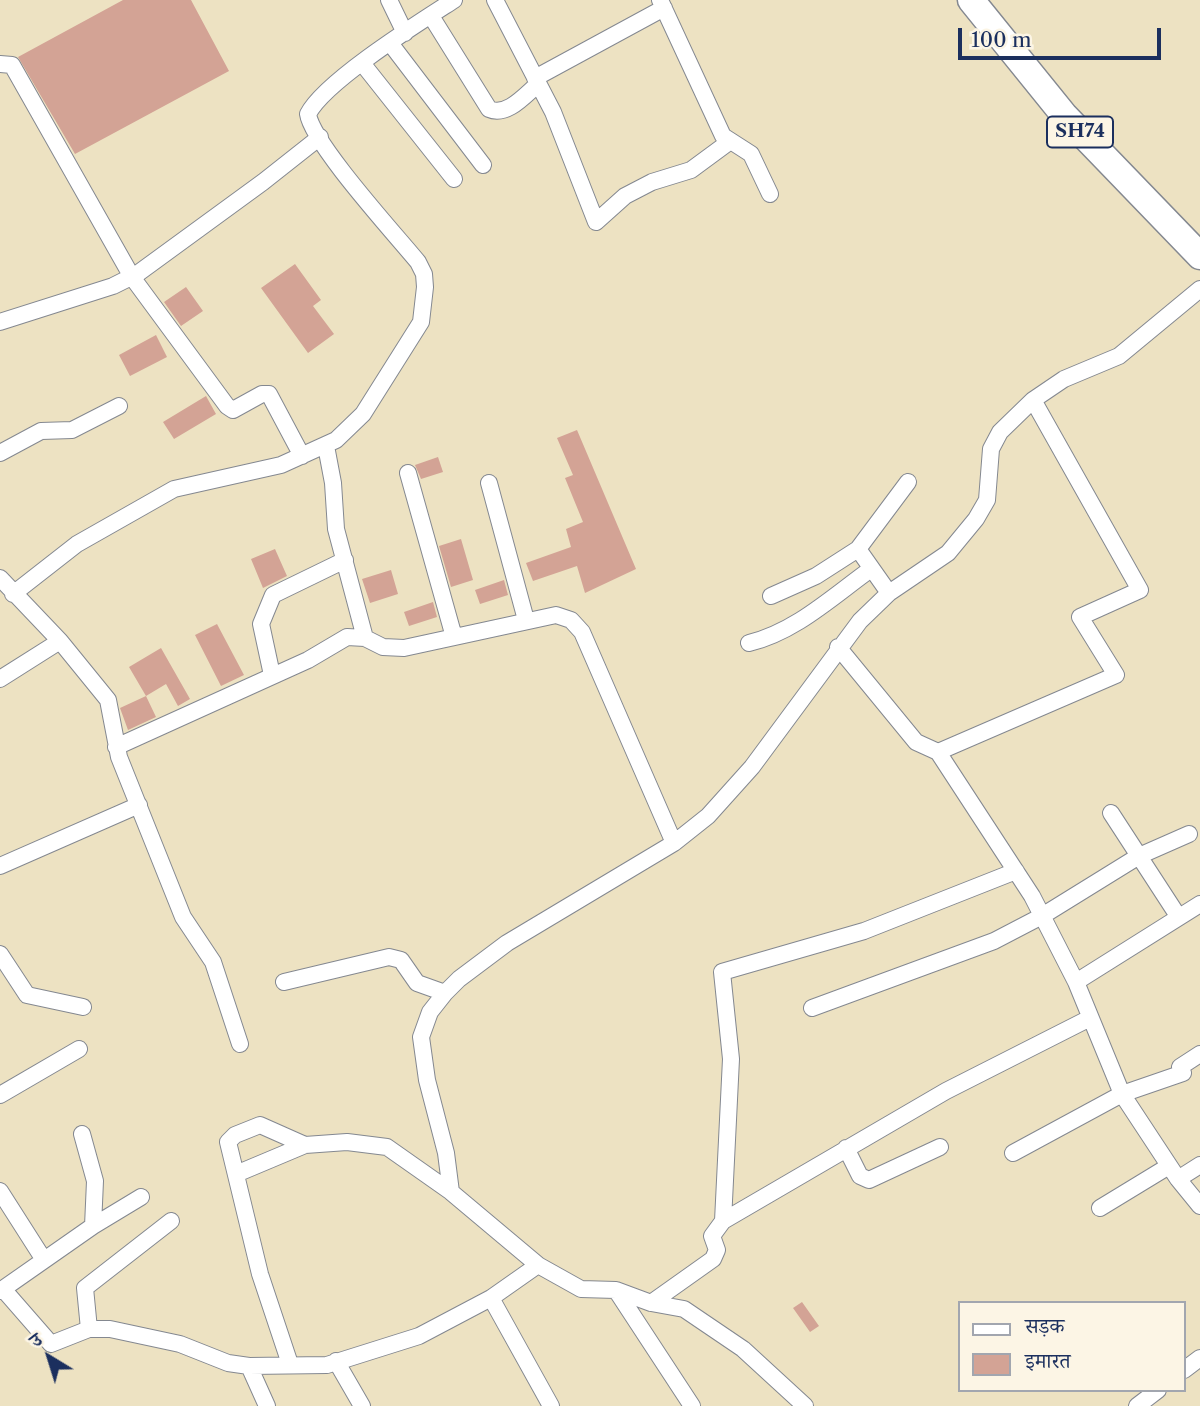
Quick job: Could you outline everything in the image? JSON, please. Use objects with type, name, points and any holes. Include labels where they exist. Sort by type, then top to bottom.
[{"type":"main road","name":"SH74","points":[[971,0],[1063,115],[1200,256]]},
{"type":"main road","name":"SH74","points":[[987,0],[1076,106],[1200,232]]},
{"type":"street","points":[[389,0],[405,33]]},
{"type":"street","points":[[13,594],[78,544],[174,489],[281,465],[326,446],[363,414],[421,322],[425,287],[418,262],[342,170],[309,121],[311,108],[362,63],[454,0]]},
{"type":"street","points":[[495,0],[553,112],[596,222],[625,196],[652,182],[691,170],[729,142]]},
{"type":"street","points":[[431,16],[489,109],[496,112],[504,110],[537,81],[662,4],[729,142],[751,154],[770,194]]},
{"type":"street","points":[[390,43],[483,165]]},
{"type":"street","points":[[362,63],[454,179]]},
{"type":"street","points":[[0,64],[12,65],[132,277],[227,406],[233,410],[262,394],[269,394],[302,456]]},
{"type":"street","points":[[0,322],[132,277],[263,183],[320,137]]},
{"type":"street","points":[[452,1192],[446,1153],[427,1080],[421,1037],[430,1012],[445,993],[458,979],[507,943],[674,843],[708,816],[752,767],[838,647],[889,593],[948,553],[976,519],[987,500],[994,439],[1033,400],[1064,379],[1119,356],[1200,289]]},
{"type":"street","points":[[938,752],[1116,675],[1080,617],[1140,590],[1033,400]]},
{"type":"street","points":[[0,453],[41,431],[72,430],[119,406]]},
{"type":"street","points":[[326,446],[333,484],[335,529],[365,638]]},
{"type":"street","points":[[408,473],[454,636]]},
{"type":"street","points":[[771,596],[816,576],[858,548],[908,482]]},
{"type":"street","points":[[489,484],[526,620]]},
{"type":"street","points":[[858,548],[889,593]]},
{"type":"street","points":[[272,675],[261,624],[273,595],[345,560]]},
{"type":"street","points":[[749,643],[771,638],[793,625],[871,569]]},
{"type":"street","points":[[0,578],[60,641],[107,700],[117,747],[139,805],[183,917],[213,962],[240,1044]]},
{"type":"street","points":[[117,747],[308,660],[338,641],[356,636],[392,649],[556,615],[577,625],[674,843]]},
{"type":"street","points":[[0,679],[60,641]]},
{"type":"street","points":[[838,647],[916,742],[938,752],[1016,871],[1076,982],[1122,1094],[1200,1206]]},
{"type":"street","points":[[0,866],[139,805]]},
{"type":"street","points":[[1111,813],[1178,916]]},
{"type":"street","points":[[813,1008],[994,941],[1042,916],[1139,856],[1189,834]]},
{"type":"street","points":[[723,1222],[731,1059],[722,972],[864,932],[1016,871]]},
{"type":"street","points":[[1076,982],[1200,904]]},
{"type":"street","points":[[0,954],[7,979],[27,995],[83,1007]]},
{"type":"street","points":[[284,982],[388,957],[401,960],[417,983],[445,993]]},
{"type":"street","points":[[651,1303],[713,1259],[717,1250],[712,1236],[723,1222],[946,1091],[1090,1018]]},
{"type":"street","points":[[0,1095],[79,1049]]},
{"type":"street","points":[[1013,1153],[1122,1094],[1181,1070],[1200,1054]]},
{"type":"street","points":[[290,1364],[260,1274],[228,1142],[234,1135],[265,1125],[305,1145]]},
{"type":"street","points":[[82,1135],[95,1181],[93,1226]]},
{"type":"street","points":[[236,1174],[305,1145],[348,1142],[387,1147],[452,1192],[538,1265],[581,1289],[616,1290],[651,1303],[684,1308],[743,1349],[805,1406]]},
{"type":"street","points":[[846,1148],[860,1176],[869,1180],[940,1147]]},
{"type":"street","points":[[1100,1208],[1174,1172],[1200,1165]]},
{"type":"street","points":[[0,1191],[44,1261]]},
{"type":"street","points":[[141,1197],[93,1226],[2,1290],[51,1344],[89,1329],[110,1329],[180,1344],[228,1363],[249,1366],[327,1364],[419,1336],[491,1298],[538,1265]]},
{"type":"street","points":[[89,1329],[85,1288],[171,1221]]},
{"type":"street","points":[[616,1290],[692,1406]]},
{"type":"street","points":[[491,1298],[551,1406]]},
{"type":"street","points":[[336,1362],[362,1406]]},
{"type":"street","points":[[249,1366],[267,1406]]},
{"type":"street","points":[[1137,1406],[1155,1392]]},
{"type":"building","points":[[123,0],[191,0],[229,71],[75,154],[18,57]]},
{"type":"building","points":[[295,264],[321,300],[313,306],[334,334],[308,353],[261,288]]},
{"type":"building","points":[[186,287],[203,311],[181,326],[164,302]]},
{"type":"building","points":[[156,335],[167,357],[130,376],[119,355]]},
{"type":"building","points":[[206,396],[216,414],[174,439],[163,422]]},
{"type":"building","points":[[577,430],[636,569],[585,593],[577,566],[533,581],[526,563],[571,547],[566,529],[583,522],[565,478],[573,475],[557,438]]},
{"type":"building","points":[[438,457],[443,472],[421,479],[415,465]]},
{"type":"building","points":[[461,539],[473,580],[451,587],[439,546]]},
{"type":"building","points":[[275,549],[287,576],[263,588],[251,559]]},
{"type":"building","points":[[391,570],[398,594],[370,603],[362,579]]},
{"type":"building","points":[[504,580],[508,595],[480,604],[475,590]]},
{"type":"building","points":[[433,602],[437,617],[409,626],[404,612]]},
{"type":"building","points":[[217,624],[244,675],[221,686],[195,635]]},
{"type":"building","points":[[161,648],[190,699],[178,706],[166,684],[146,696],[129,667]]},
{"type":"building","points":[[146,696],[156,717],[128,730],[120,708]]},
{"type":"building","points":[[802,1302],[819,1326],[810,1332],[793,1308]]}]
